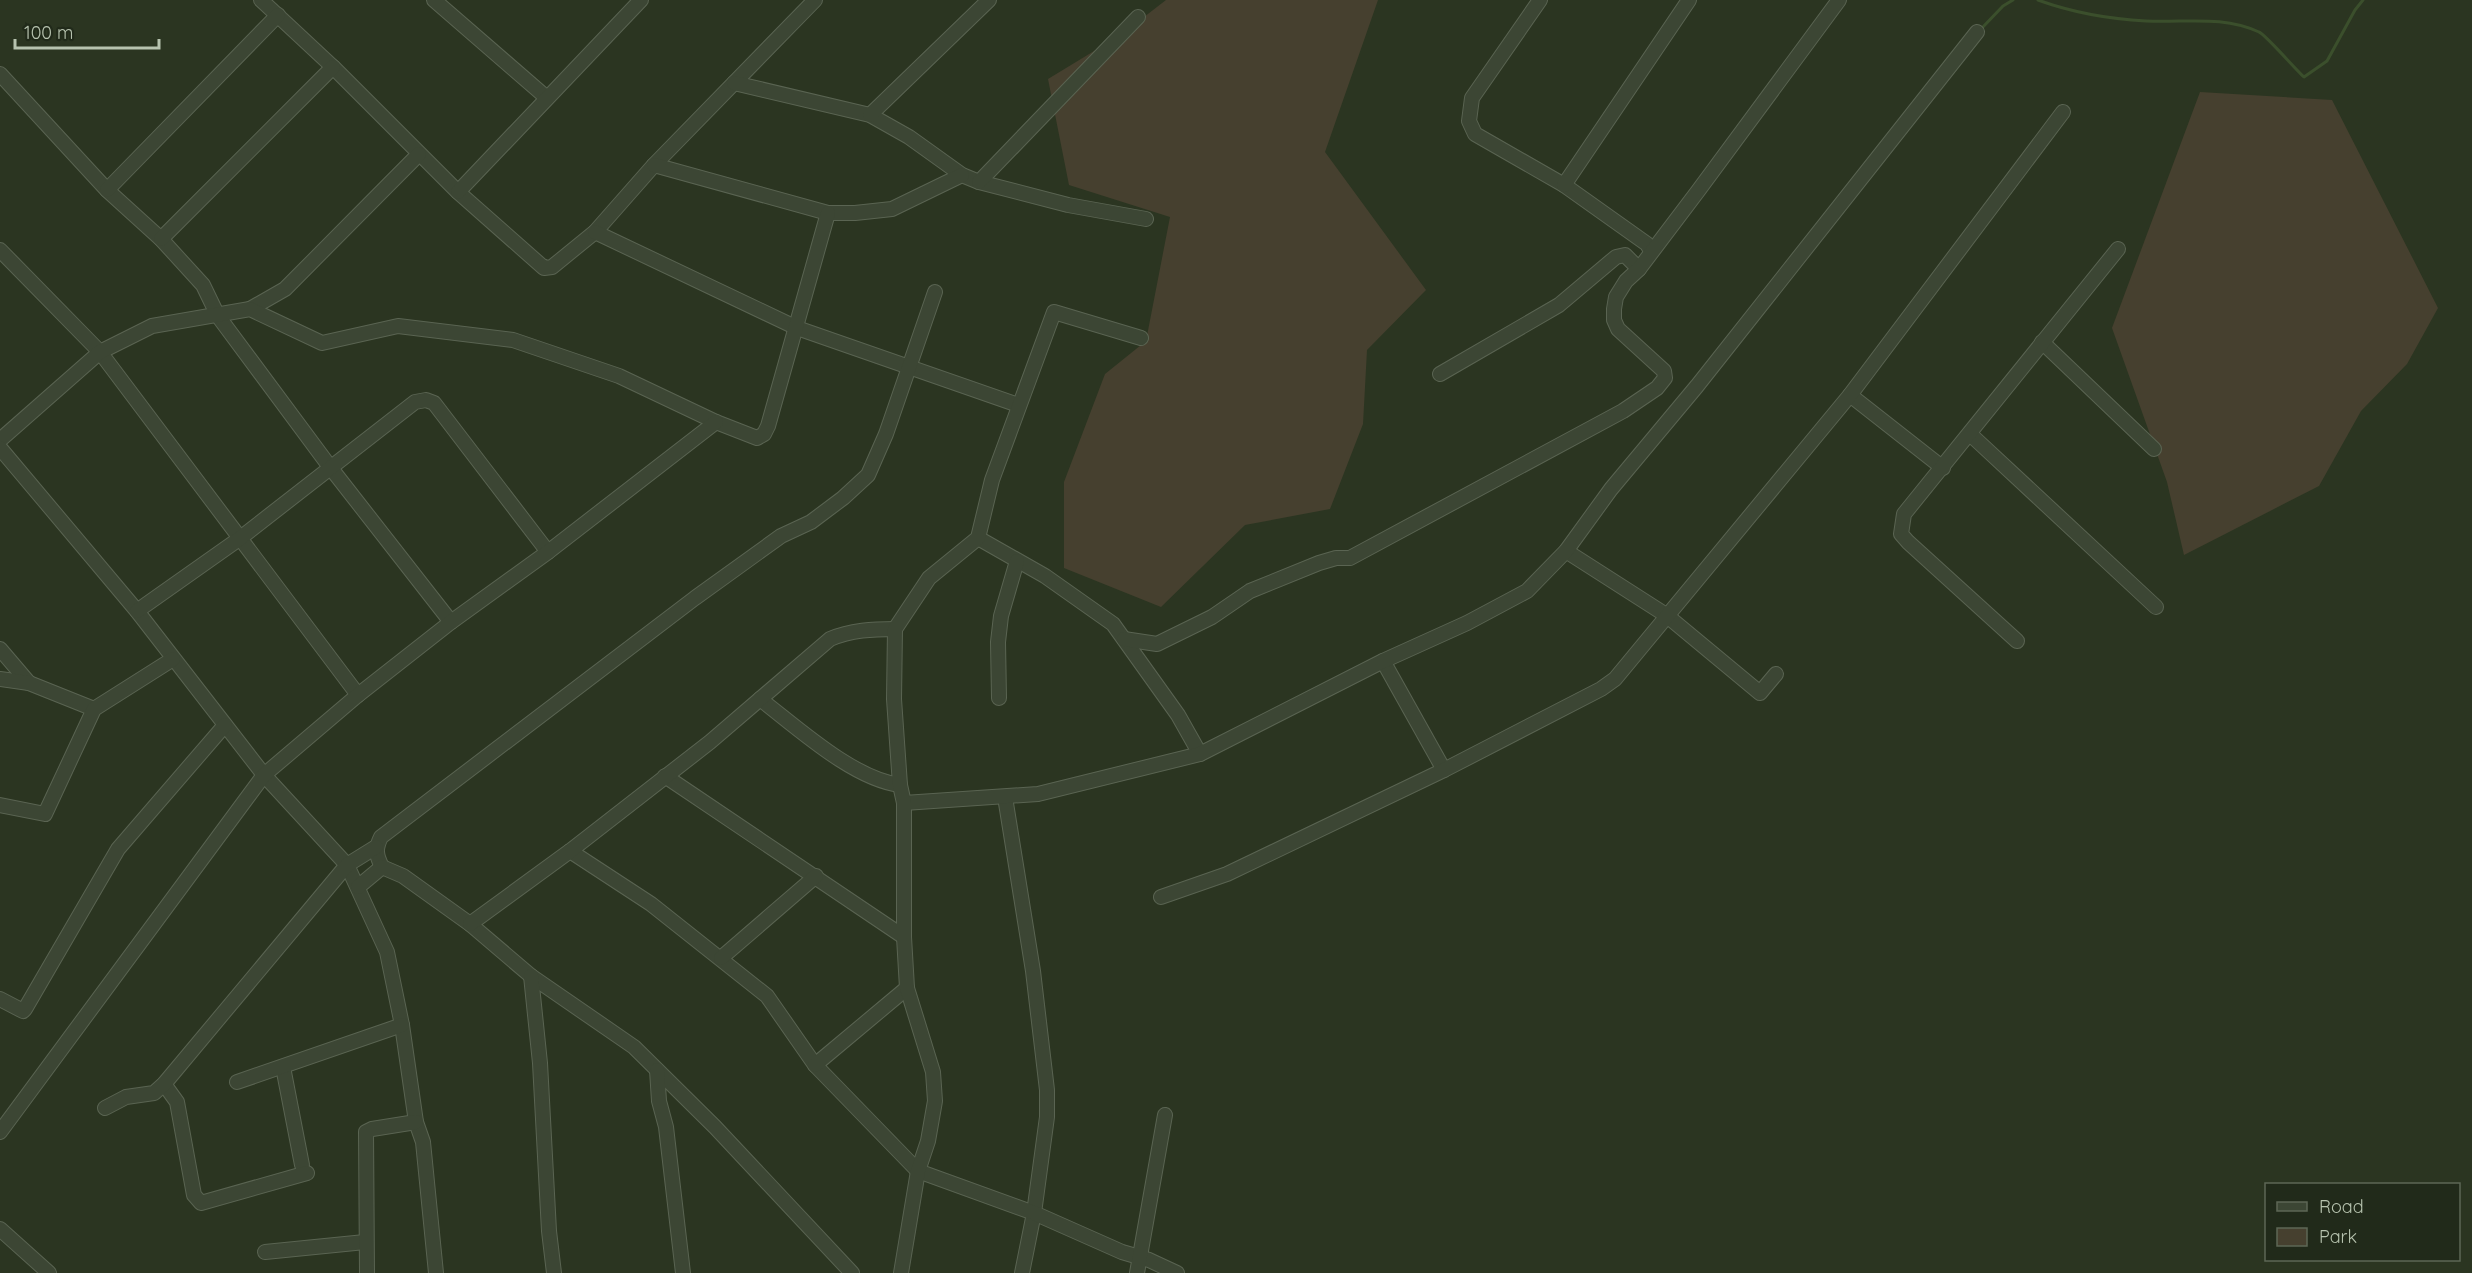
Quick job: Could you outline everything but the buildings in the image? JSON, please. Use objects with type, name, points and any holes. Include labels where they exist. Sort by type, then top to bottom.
[{"type":"street","points":[[261,0],[333,67],[458,192],[544,268],[552,267],[595,232],[654,165],[815,0]]},
{"type":"street","points":[[434,0],[548,98]]},
{"type":"street","points":[[458,192],[641,0]]},
{"type":"street","points":[[870,115],[989,0]]},
{"type":"street","points":[[1540,0],[1472,98],[1469,122],[1475,134],[1564,185],[1647,244],[1650,251]]},
{"type":"street","points":[[1564,185],[1689,0]]},
{"type":"street","points":[[1124,639],[1157,644],[1212,617],[1250,591],[1319,563],[1336,558],[1350,558],[1623,411],[1657,388],[1665,378],[1664,371],[1618,329],[1614,320],[1616,297],[1626,281],[1639,269],[1650,251],[1698,191],[1839,0]]},
{"type":"street","points":[[107,190],[278,15]]},
{"type":"street","points":[[980,182],[1138,17]]},
{"type":"street","points":[[904,803],[1038,794],[1200,754],[1383,661],[1467,623],[1527,591],[1566,551],[1611,489],[1705,377],[1977,32]]},
{"type":"street","points":[[161,239],[333,67]]},
{"type":"street","points":[[0,74],[107,190],[161,239],[203,285],[218,316],[451,622]]},
{"type":"street","points":[[734,83],[870,115],[909,137],[962,175],[980,182],[1077,207],[1146,219]]},
{"type":"street","points":[[1161,897],[1227,874],[1444,770],[1601,689],[1621,672],[1850,395],[2063,112]]},
{"type":"street","points":[[0,440],[100,352],[152,326],[250,309],[285,289],[419,154]]},
{"type":"street","points":[[654,165],[828,213],[892,209],[962,175]]},
{"type":"street","points":[[250,309],[322,343],[398,326],[513,340],[619,376],[716,422],[757,438],[764,434],[768,426],[828,213]]},
{"type":"street","points":[[595,232],[797,328],[1018,405]]},
{"type":"street","points":[[2017,641],[1901,534],[1904,514],[2118,249]]},
{"type":"street","points":[[0,250],[100,352],[358,695]]},
{"type":"street","points":[[1440,374],[1559,305],[1616,257],[1625,255],[1639,269]]},
{"type":"street","points":[[105,1108],[126,1097],[154,1093],[164,1084],[347,866],[376,847],[381,837],[695,598],[781,536],[811,522],[843,498],[868,475],[935,292]]},
{"type":"street","points":[[902,1273],[918,1172],[928,1141],[935,1101],[933,1072],[907,988],[904,937],[904,803],[900,786],[894,699],[896,629],[929,578],[978,538],[992,480],[1054,312],[1142,338]]},
{"type":"street","points":[[2042,342],[2154,449]]},
{"type":"street","points":[[1850,395],[1943,468]]},
{"type":"street","points":[[137,611],[239,538],[415,402],[426,400],[434,403],[548,552]]},
{"type":"street","points":[[0,1132],[264,775],[358,695],[451,622],[548,552],[716,422]]},
{"type":"street","points":[[1970,434],[2156,607]]},
{"type":"street","points":[[0,448],[137,611],[264,775],[347,866],[387,952],[402,1025],[416,1122],[423,1142],[436,1273]]},
{"type":"street","points":[[978,538],[1082,600],[1113,624],[1178,715],[1200,754]]},
{"type":"street","points":[[1566,551],[1666,615],[1760,693],[1776,674]]},
{"type":"street","points":[[999,698],[998,642],[1001,616],[1017,561]]},
{"type":"street","points":[[470,924],[570,851],[710,742],[830,639],[867,630],[896,629]]},
{"type":"street","points":[[0,649],[29,683]]},
{"type":"street","points":[[0,805],[45,814],[94,709],[173,659]]},
{"type":"street","points":[[1383,661],[1444,770]]},
{"type":"street","points":[[0,679],[29,683],[94,709]]},
{"type":"street","points":[[760,699],[853,768],[883,783],[900,786]]},
{"type":"street","points":[[0,999],[23,1011],[25,1009],[118,849],[225,725]]},
{"type":"street","points":[[665,776],[904,937]]},
{"type":"street","points":[[1005,797],[1033,972],[1047,1090],[1047,1117],[1034,1213],[1022,1273]]},
{"type":"street","points":[[376,847],[382,867],[403,876],[470,924],[531,976],[634,1047],[715,1126],[852,1273]]},
{"type":"street","points":[[570,851],[651,904],[767,996],[815,1065],[918,1172],[1034,1213],[1122,1252],[1177,1273]]},
{"type":"street","points":[[358,887],[382,867]]},
{"type":"street","points":[[721,958],[816,876]]},
{"type":"street","points":[[531,976],[540,1063],[549,1231],[554,1273]]},
{"type":"street","points":[[815,1065],[907,988]]},
{"type":"street","points":[[237,1082],[402,1025]]},
{"type":"street","points":[[164,1084],[177,1102],[194,1195],[201,1203],[304,1169],[283,1067]]},
{"type":"street","points":[[657,1070],[659,1101],[666,1127],[683,1273]]},
{"type":"street","points":[[1137,1273],[1165,1115]]},
{"type":"street","points":[[367,1273],[366,1132],[416,1122]]},
{"type":"street","points":[[0,1228],[49,1273]]},
{"type":"street","points":[[266,1252],[365,1242]]},
{"type":"green space","points":[[1166,0],[1378,0],[1325,152],[1426,290],[1367,350],[1363,424],[1330,509],[1245,525],[1161,607],[1064,568],[1064,482],[1105,374],[1146,341],[1170,217],[1069,185],[1048,79],[1122,34]]},
{"type":"green space","points":[[2200,92],[2332,100],[2438,308],[2407,364],[2361,411],[2319,486],[2184,555],[2167,482],[2112,328]]},
{"type":"waterway","points":[[1981,29],[2003,6],[2013,0]]},
{"type":"waterway","points":[[2038,0],[2077,11],[2119,19],[2203,21],[2231,23],[2245,27],[2262,34],[2304,77],[2327,61],[2355,10],[2363,0]]}]
